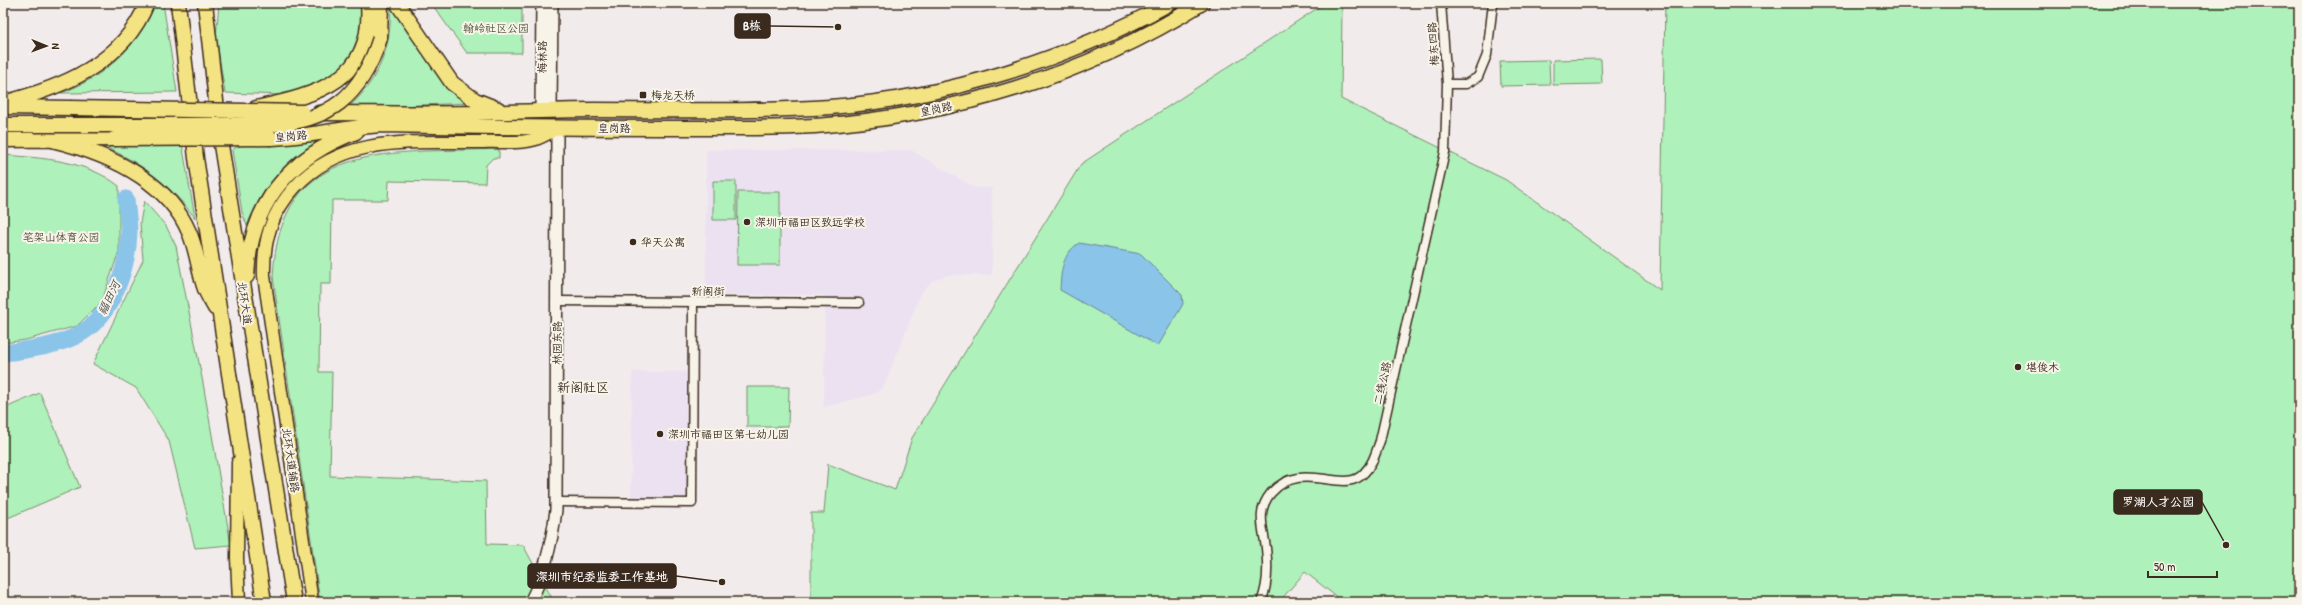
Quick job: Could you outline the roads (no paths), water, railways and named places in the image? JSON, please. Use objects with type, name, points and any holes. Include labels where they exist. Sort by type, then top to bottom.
[{"type":"highway","points":[[3,103],[53,88],[88,71],[117,48],[128,36],[137,23],[147,3]]},
{"type":"highway","points":[[178,3],[196,158],[264,602]]},
{"type":"highway","name":"北环大道","points":[[205,3],[221,145],[246,314],[294,602]]},
{"type":"highway","points":[[208,35],[214,3]]},
{"type":"highway","points":[[246,110],[306,96],[336,82],[355,62],[367,33],[368,3]]},
{"type":"highway","points":[[3,125],[268,125],[304,121],[333,108],[350,92],[369,66],[380,38],[381,3]]},
{"type":"highway","points":[[397,3],[452,83],[475,100],[506,112]]},
{"type":"highway","name":"皇岗路","points":[[3,107],[302,112],[506,112],[546,110],[780,109],[832,107],[932,91],[1025,66],[1109,34],[1170,3]]},
{"type":"highway","name":"皇岗路","points":[[3,140],[271,138],[296,137],[383,125],[557,128],[793,127],[910,114],[1027,86],[1092,62],[1148,35],[1202,3]]},
{"type":"highway","points":[[246,314],[247,274],[252,242],[264,206],[273,192],[282,180],[304,159],[342,138],[383,125]]},
{"type":"highway","points":[[52,140],[112,159],[138,174],[164,196],[189,231],[204,287],[220,319]]},
{"type":"main road","name":"北环大道辅路","points":[[312,602],[263,260],[269,227],[285,198],[318,166],[337,155],[377,144],[528,141],[538,138],[557,128]]},
{"type":"main road","points":[[237,433],[239,522],[237,558],[239,602]]},
{"type":"street","name":"梅林路","points":[[542,3],[546,110]]},
{"type":"street","name":"梅林路","points":[[546,110],[552,3]]},
{"type":"street","points":[[1145,17],[1152,3]]},
{"type":"street","name":"梅东四路","points":[[1441,3],[1447,84]]},
{"type":"street","points":[[1447,84],[1466,84],[1478,77],[1487,55],[1493,3]]},
{"type":"street","name":"二线公路","points":[[1261,602],[1267,572],[1261,511],[1271,494],[1279,486],[1292,478],[1305,476],[1337,480],[1357,479],[1364,475],[1374,458],[1445,152],[1447,84]]},
{"type":"street","name":"林园东路","points":[[530,602],[538,587],[553,534],[556,502],[557,128]]},
{"type":"street","name":"新阁街","points":[[557,300],[859,302]]},
{"type":"street","points":[[556,502],[692,503],[693,302]]},
{"type":"water","points":[[1079,243],[1141,254],[1182,295],[1183,304],[1158,346],[1060,290],[1062,270],[1066,258],[1073,247]]},
{"type":"waterway","name":"福田河","points":[[3,353],[44,347],[65,341],[83,332],[94,324],[103,313],[117,288],[126,260],[129,232],[126,199]]},
{"type":"place","name":"B栋","points":[[838,27]]},
{"type":"place","name":"梅龙天桥","points":[[643,95]]},
{"type":"place","name":"深圳市福田区致远学校","points":[[747,222]]},
{"type":"place","name":"华天公寓","points":[[633,242]]},
{"type":"place","name":"堪俊木","points":[[2018,367]]},
{"type":"place","name":"深圳市福田区第七幼儿园","points":[[660,434]]},
{"type":"place","name":"罗湖人才公园","points":[[2226,545]]},
{"type":"place","name":"深圳市纪委监委工作基地","points":[[722,582]]},
{"type":"district","name":"新阁社区","points":[[583,387]]},
{"type":"park label","name":"翰岭社区公园","points":[[496,28]]},
{"type":"park label","name":"笔架山体育公园","points":[[61,237]]}]
